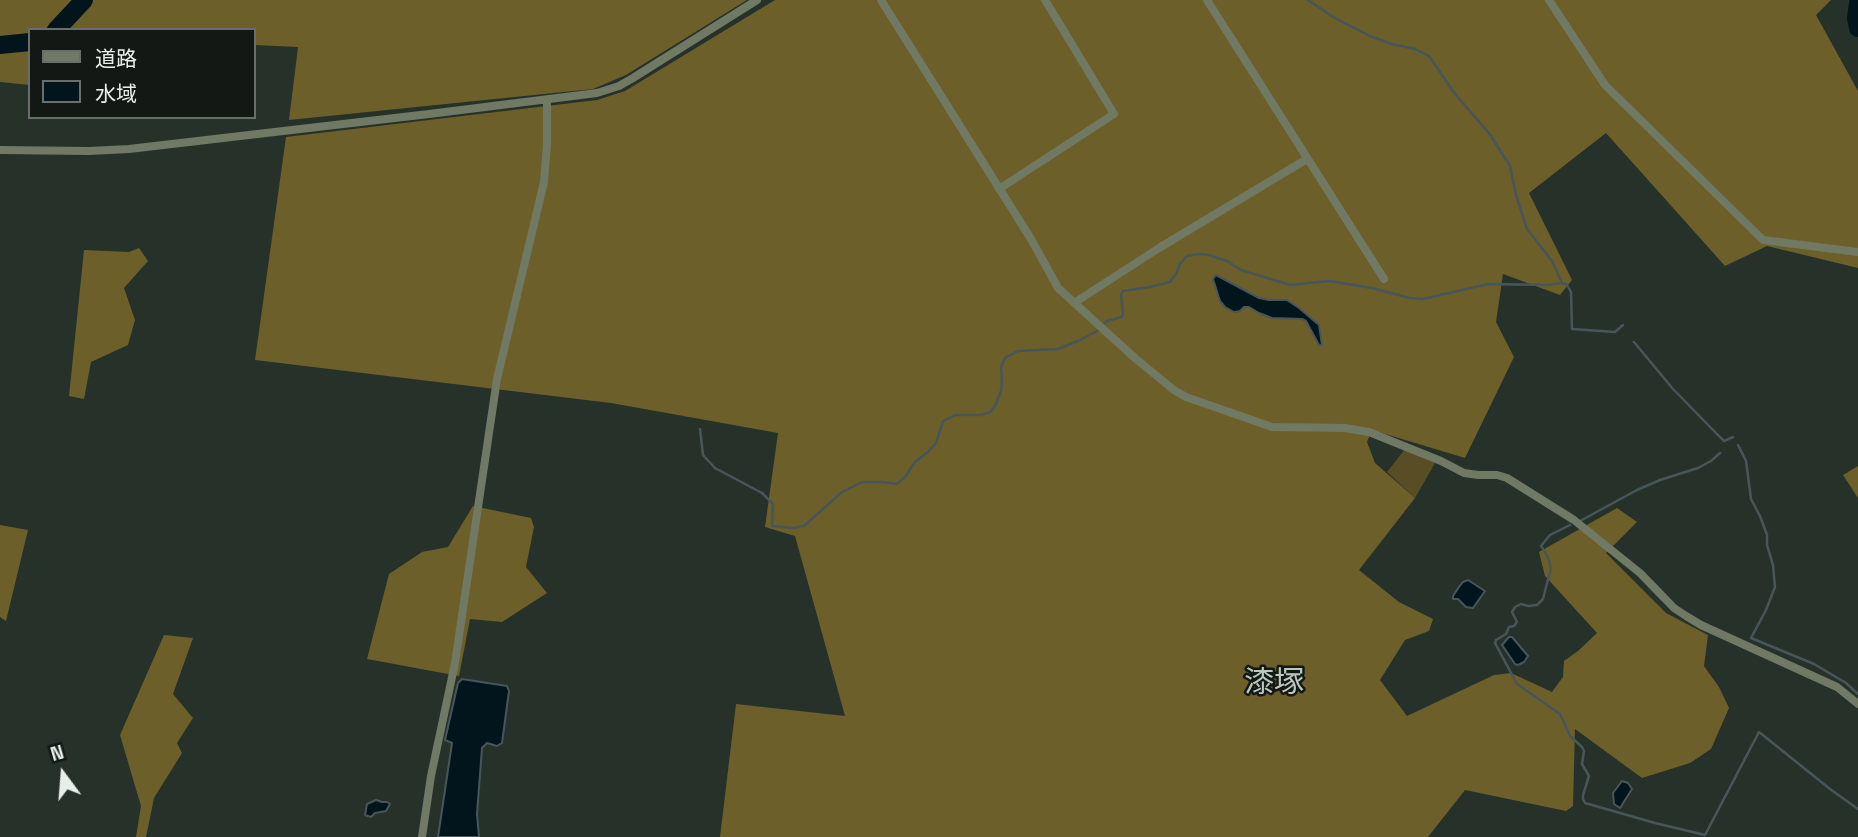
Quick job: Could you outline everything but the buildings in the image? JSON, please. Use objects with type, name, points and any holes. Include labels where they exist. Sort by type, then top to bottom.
[{"type":"street","points":[[0,150],[129,149],[597,93],[619,86],[757,0]]},
{"type":"street","points":[[881,0],[1058,288],[1174,390],[1186,397],[1272,427],[1345,428],[1369,432],[1464,473],[1507,478],[1574,520],[1640,573],[1686,617],[1837,687],[1858,704]]},
{"type":"street","points":[[999,189],[1114,114],[1045,0]]},
{"type":"street","points":[[1207,0],[1384,279]]},
{"type":"street","points":[[1549,0],[1605,85],[1763,240],[1858,252]]},
{"type":"street","points":[[422,837],[431,776],[455,663],[497,379],[544,182],[547,100]]},
{"type":"street","points":[[1074,303],[1158,248],[1307,159]]},
{"type":"shaded area","points":[[0,0],[747,0],[626,75],[593,89],[289,120],[298,47],[256,45],[256,28],[28,28],[28,85],[0,82]]},
{"type":"shaded area","points":[[775,0],[1831,0],[1816,15],[1858,91],[1858,268],[1767,246],[1725,266],[1606,133],[1529,193],[1572,280],[1560,295],[1503,274],[1496,322],[1514,357],[1465,458],[1372,430],[1367,442],[1375,463],[1415,498],[1359,570],[1399,602],[1433,619],[1429,631],[1405,640],[1380,680],[1407,716],[1494,675],[1511,673],[1552,692],[1563,677],[1564,661],[1597,633],[1545,576],[1539,552],[1617,508],[1637,522],[1606,553],[1666,613],[1708,635],[1704,666],[1719,687],[1729,708],[1711,749],[1690,763],[1642,778],[1575,729],[1573,806],[1566,811],[1465,790],[1428,837],[720,837],[736,704],[845,716],[795,536],[765,527],[778,433],[611,403],[255,360],[286,137],[597,100],[625,91]]},
{"type":"shaded area","points":[[139,248],[148,261],[124,288],[135,320],[128,345],[91,362],[84,399],[69,396],[84,250],[129,252]]},
{"type":"shaded area","points":[[1405,449],[1435,463],[1415,498],[1387,472]]},
{"type":"shaded area","points":[[1858,466],[1858,498],[1843,475]]},
{"type":"shaded area","points":[[473,506],[531,518],[534,527],[526,567],[547,593],[502,622],[470,619],[459,676],[367,659],[389,574],[422,552],[448,547]]},
{"type":"shaded area","points":[[0,525],[28,530],[6,621],[0,617]]},
{"type":"shaded area","points":[[164,635],[193,638],[173,694],[193,718],[177,743],[182,753],[154,798],[146,837],[136,837],[141,806],[120,735]]},
{"type":"water","points":[[1216,275],[1259,298],[1287,300],[1319,325],[1322,345],[1319,345],[1306,321],[1302,319],[1272,318],[1249,307],[1234,312],[1225,307],[1220,301],[1213,279]]},
{"type":"water","points":[[1468,580],[1485,591],[1473,608],[1453,599],[1459,587]]},
{"type":"water","points":[[1512,637],[1528,656],[1518,665],[1502,645]]},
{"type":"water","points":[[462,679],[507,686],[509,691],[502,743],[497,746],[487,743],[482,748],[477,814],[479,837],[438,837],[452,743],[445,740],[458,683]]},
{"type":"water","points":[[1622,781],[1628,783],[1632,789],[1620,808],[1614,804],[1613,793]]},
{"type":"water","points":[[376,800],[390,804],[386,811],[375,813],[371,817],[365,815],[367,804]]},
{"type":"waterway","points":[[58,28],[84,0]]},
{"type":"waterway","points":[[1308,0],[1333,17],[1370,36],[1415,49],[1429,56],[1455,94],[1489,133],[1510,166],[1527,229],[1552,261],[1562,283]]},
{"type":"waterway","points":[[1858,3],[1858,28]]},
{"type":"waterway","points":[[0,45],[28,42]]},
{"type":"waterway","points":[[700,429],[703,455],[715,468],[762,493],[773,504],[772,526],[804,526],[842,492],[862,482],[897,484],[915,462],[936,443],[943,421],[955,415],[981,415],[990,412],[1001,391],[1001,367],[1005,358],[1018,351],[1058,349],[1097,331],[1107,321],[1122,317],[1123,291],[1170,282],[1187,256],[1199,254],[1227,261],[1241,270],[1290,285],[1329,281],[1410,298],[1423,299],[1488,284],[1562,283],[1567,285],[1571,292],[1572,329],[1615,332],[1623,325]]},
{"type":"waterway","points":[[1634,342],[1673,389],[1724,441],[1733,437]]},
{"type":"waterway","points":[[1738,445],[1746,461],[1751,499],[1767,535],[1775,587],[1751,638],[1814,664],[1846,683],[1858,694]]},
{"type":"waterway","points":[[1580,521],[1637,490],[1698,468],[1720,453]]},
{"type":"waterway","points":[[1570,525],[1550,535],[1541,546],[1551,568],[1543,599],[1537,605],[1521,604],[1515,607],[1512,612],[1517,622],[1495,643],[1517,684],[1560,714],[1570,736],[1582,747],[1582,764],[1589,776],[1583,795],[1585,803],[1705,835],[1759,732],[1858,809]]},
{"type":"district","name":"漆塚","points":[[1274,684]]}]
